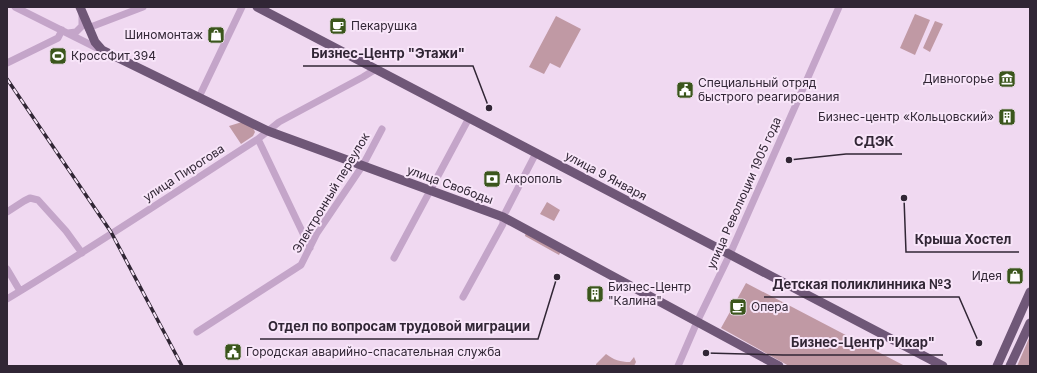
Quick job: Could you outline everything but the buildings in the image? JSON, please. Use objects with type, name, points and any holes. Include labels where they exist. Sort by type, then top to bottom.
[{"type":"main road","name":"улица 9 Января","points":[[257,7],[943,366]]},
{"type":"main road","name":"улица Свободы","points":[[82,9],[88,28],[95,42],[102,50],[268,131],[503,217],[779,366]]},
{"type":"main road","points":[[997,366],[1030,292]]},
{"type":"main road","points":[[1010,366],[1030,323]]},
{"type":"main road","points":[[989,366],[997,362],[1002,353]]},
{"type":"street","name":"улица Свободы","points":[[15,7],[102,50]]},
{"type":"street","points":[[88,28],[143,7]]},
{"type":"street","points":[[199,97],[242,7]]},
{"type":"street","name":"улица Революции 1905 года","points":[[678,366],[697,322],[730,254],[839,7]]},
{"type":"street","name":"улица Свободы","points":[[65,32],[76,32],[82,26],[82,9]]},
{"type":"street","points":[[7,63],[58,38],[65,32]]},
{"type":"street","name":"улица Пирогова","points":[[7,299],[82,253],[111,232],[258,139],[279,122],[376,69]]},
{"type":"street","points":[[394,258],[469,118]]},
{"type":"street","name":"Электронный переулок","points":[[197,332],[301,265],[318,234],[363,165],[382,129]]},
{"type":"street","points":[[258,139],[310,248]]},
{"type":"street","points":[[463,297],[503,224],[503,217],[536,153]]},
{"type":"street","points":[[7,212],[30,198],[38,200],[66,231],[82,253]]},
{"type":"street","points":[[7,269],[20,291]]},
{"type":"shaded area","points":[[915,14],[930,20],[915,55],[900,48]]},
{"type":"shaded area","points":[[556,16],[581,29],[560,68],[550,63],[544,74],[529,67]]},
{"type":"shaded area","points":[[935,21],[943,24],[930,52],[923,48]]},
{"type":"shaded area","points":[[242,122],[253,128],[255,132],[253,136],[241,144],[229,126]]},
{"type":"shaded area","points":[[547,202],[560,210],[554,221],[540,214]]},
{"type":"shaded area","points":[[526,231],[561,251],[559,255],[525,236]]},
{"type":"shaded area","points":[[746,283],[905,366],[789,366],[721,328]]},
{"type":"shaded area","points":[[1030,336],[1030,366],[1017,366]]},
{"type":"shaded area","points":[[606,354],[623,362],[630,362],[634,357],[636,362],[634,366],[596,366],[596,364]]},
{"type":"railway","points":[[7,79],[111,232],[182,366]]},
{"type":"place","name":"Пекарушка","points":[[338,26]]},
{"type":"place","name":"Шиномонтаж","points":[[216,35]]},
{"type":"place","name":"КроссФит 394","points":[[58,56]]},
{"type":"place","name":"Дивногорье","points":[[1007,79]]},
{"type":"place","name":"Специальный отряд быстрого реагирования","points":[[685,90]]},
{"type":"place","name":"Бизнес-Центр \"Этажи\"","points":[[489,108]]},
{"type":"place","name":"Бизнес-центр «Кольцовский»","points":[[1007,117]]},
{"type":"place","name":"СДЭК","points":[[789,160]]},
{"type":"place","name":"Акрополь","points":[[492,179]]},
{"type":"place","name":"Крыша Хостел","points":[[904,198]]},
{"type":"place","name":"Идея","points":[[1015,276]]},
{"type":"place","name":"Отдел по вопросам трудовой миграции","points":[[557,277]]},
{"type":"place","name":"Бизнес-Центр \"Калина\"","points":[[595,294]]},
{"type":"place","name":"Опера","points":[[738,307]]},
{"type":"place","name":"Детская поликлинника №3","points":[[979,343]]},
{"type":"place","name":"Городская аварийно-спасательная служба","points":[[233,352]]},
{"type":"place","name":"Бизнес-Центр \"Икар\"","points":[[706,353]]}]
